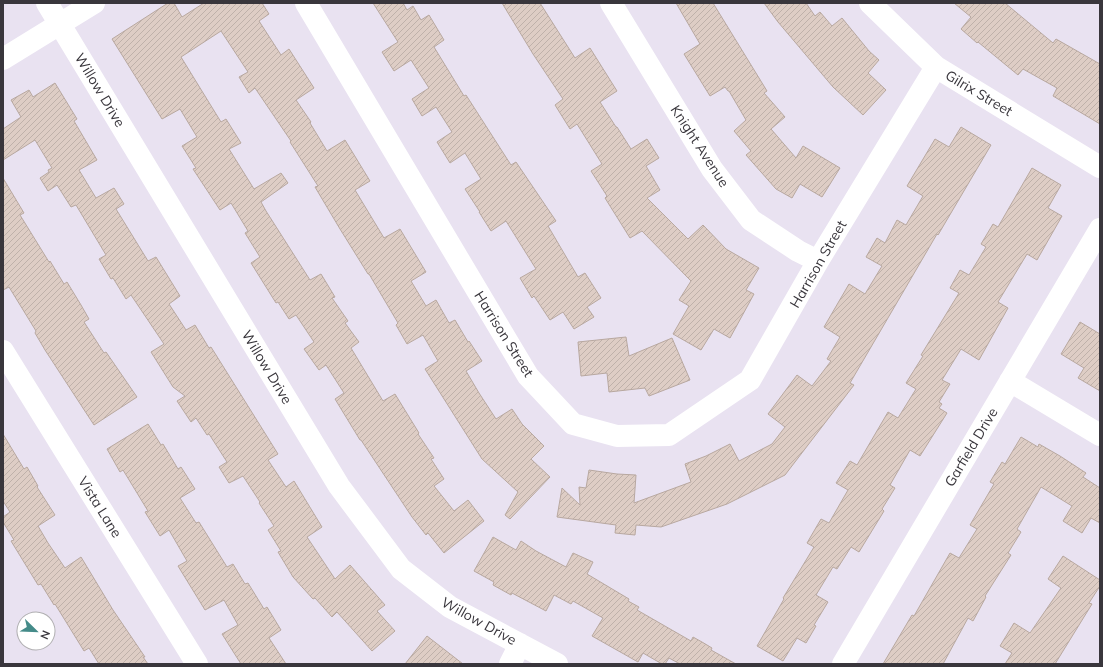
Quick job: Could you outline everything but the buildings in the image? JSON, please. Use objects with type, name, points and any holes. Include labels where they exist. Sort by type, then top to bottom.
[{"type":"street","name":"Willow Drive","points":[[47,3],[343,492],[401,569],[450,608],[557,664]]},
{"type":"street","points":[[3,59],[94,3]]},
{"type":"street","name":"Harrison Street","points":[[306,3],[528,376],[573,424],[616,436],[669,435],[750,380],[818,261],[936,67]]},
{"type":"street","name":"Knight Avenue","points":[[611,3],[712,169],[751,220],[798,251],[818,261]]},
{"type":"street","name":"Gilrix Street","points":[[870,3],[936,67],[1100,167]]},
{"type":"street","name":"Garfield Drive","points":[[843,664],[1100,229]]},
{"type":"street","name":"Vista Lane","points":[[3,351],[197,664]]},
{"type":"street","points":[[1010,381],[1100,435]]},
{"type":"street","points":[[510,664],[520,644]]}]
